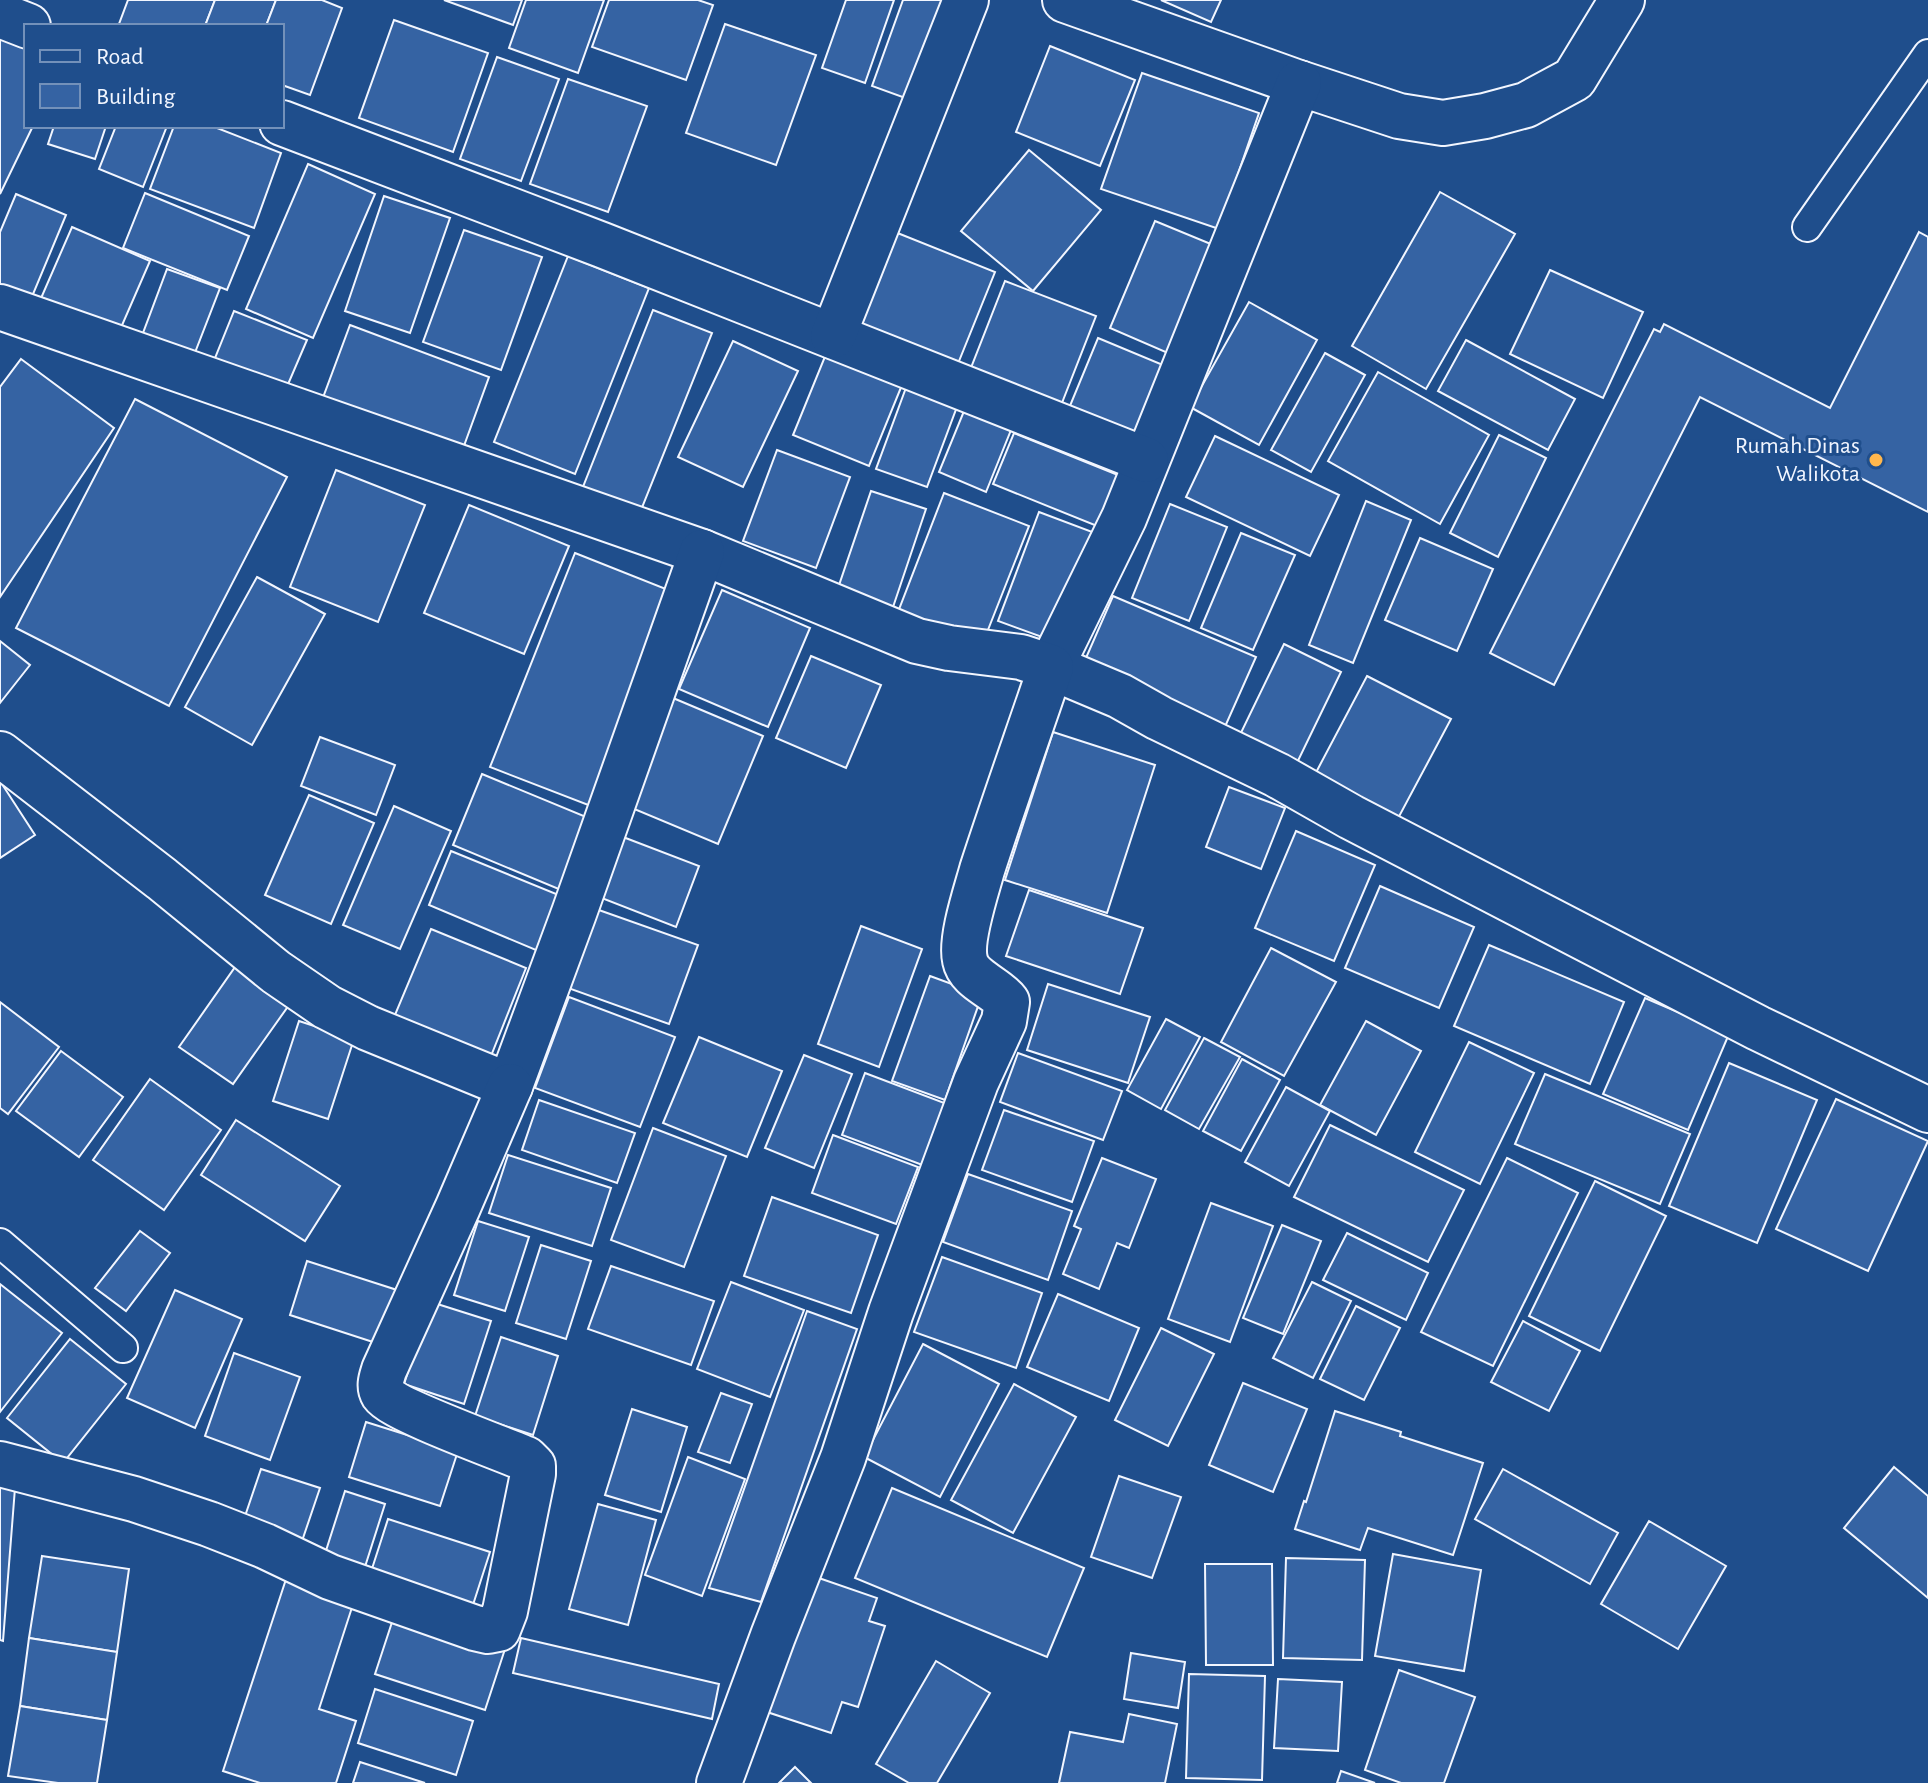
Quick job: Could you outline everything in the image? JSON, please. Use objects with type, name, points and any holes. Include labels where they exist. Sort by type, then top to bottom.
[{"type":"street","points":[[833,336],[966,0]]},
{"type":"street","points":[[1065,0],[1399,116],[1443,123],[1526,105],[1574,79],[1622,0]]},
{"type":"street","points":[[0,15],[24,24]]},
{"type":"street","points":[[719,1783],[843,1458],[891,1312],[971,1096],[1004,1021],[1007,1002],[975,976],[965,962],[966,936],[973,902],[995,830],[1051,667],[1124,518],[1299,83]]},
{"type":"street","points":[[284,124],[602,245],[1146,460]]},
{"type":"street","points":[[0,307],[702,552],[917,641],[1021,657],[1051,667],[1120,696],[1277,775],[1365,825],[1758,1028],[1928,1110]]},
{"type":"street","points":[[0,1464],[134,1499],[265,1546],[330,1577],[475,1628],[488,1631],[498,1629],[505,1611],[533,1466],[526,1459],[392,1402],[384,1395],[381,1384],[384,1370],[510,1086],[702,552]]},
{"type":"street","points":[[0,754],[276,972],[327,1007],[368,1028],[510,1086]]},
{"type":"lane","points":[[1807,227],[1928,54]]},
{"type":"lane","points":[[0,1243],[123,1348]]},
{"type":"building","points":[[128,0],[215,0],[206,24],[119,24]]},
{"type":"building","points":[[215,0],[276,0],[267,24],[206,24]]},
{"type":"building","points":[[276,0],[322,0],[342,8],[310,95],[284,86],[284,24],[267,24]]},
{"type":"building","points":[[444,0],[522,0],[513,25]]},
{"type":"building","points":[[526,0],[604,0],[578,73],[509,48]]},
{"type":"building","points":[[609,0],[698,0],[713,5],[686,80],[592,47]]},
{"type":"building","points":[[846,0],[894,0],[865,83],[822,68]]},
{"type":"building","points":[[903,0],[950,0],[919,103],[872,86]]},
{"type":"building","points":[[1161,0],[1221,0],[1211,22]]},
{"type":"building","points":[[394,20],[488,53],[453,152],[359,118]]},
{"type":"building","points":[[725,24],[816,55],[776,165],[686,133]]},
{"type":"building","points":[[0,26],[24,37],[24,128],[32,128],[0,194]]},
{"type":"building","points":[[1050,46],[1135,80],[1100,166],[1016,132]]},
{"type":"building","points":[[497,57],[559,79],[521,181],[460,159]]},
{"type":"building","points":[[1142,73],[1259,113],[1219,229],[1101,189]]},
{"type":"building","points":[[568,79],[647,106],[608,212],[530,184]]},
{"type":"building","points":[[53,128],[105,128],[95,159],[48,144]]},
{"type":"building","points":[[115,128],[166,128],[143,187],[99,169]]},
{"type":"building","points":[[173,128],[217,128],[281,153],[254,228],[150,189]]},
{"type":"building","points":[[1029,150],[1101,210],[1033,291],[961,231]]},
{"type":"building","points":[[308,164],[375,194],[313,338],[246,309]]},
{"type":"building","points":[[1440,192],[1515,234],[1426,389],[1352,346]]},
{"type":"building","points":[[145,193],[249,236],[227,290],[123,248]]},
{"type":"building","points":[[16,194],[66,215],[26,311],[0,301],[0,232]]},
{"type":"building","points":[[384,196],[450,218],[410,333],[345,311]]},
{"type":"building","points":[[1155,221],[1223,249],[1177,357],[1110,328]]},
{"type":"building","points":[[72,227],[150,261],[113,346],[35,312]]},
{"type":"building","points":[[464,230],[542,257],[501,370],[423,342]]},
{"type":"building","points":[[895,232],[995,272],[957,366],[857,326]]},
{"type":"building","name":"Rumah Dinas Walikota","points":[[1919,232],[1928,237],[1928,512],[1700,397],[1554,685],[1490,653],[1654,329],[1660,332],[1664,324],[1830,408]]},
{"type":"building","points":[[568,256],[649,288],[575,474],[494,442]]},
{"type":"building","points":[[167,269],[220,288],[189,368],[137,349]]},
{"type":"building","points":[[1550,270],[1643,312],[1603,398],[1510,354]]},
{"type":"building","points":[[1005,281],[1096,316],[1058,413],[967,378]]},
{"type":"building","points":[[1249,302],[1317,340],[1259,445],[1190,407]]},
{"type":"building","points":[[653,310],[712,333],[637,520],[579,497]]},
{"type":"building","points":[[234,311],[307,340],[280,403],[209,373]]},
{"type":"building","points":[[350,325],[489,377],[461,454],[321,403]]},
{"type":"building","points":[[1098,338],[1163,365],[1133,440],[1067,413]]},
{"type":"building","points":[[1466,340],[1575,399],[1548,450],[1438,391]]},
{"type":"building","points":[[733,341],[798,371],[743,487],[678,457]]},
{"type":"building","points":[[1325,353],[1365,375],[1311,472],[1271,450]]},
{"type":"building","points":[[826,354],[902,385],[869,466],[793,435]]},
{"type":"building","points":[[21,359],[114,428],[0,597],[0,387]]},
{"type":"building","points":[[1378,372],[1489,435],[1440,524],[1328,461]]},
{"type":"building","points":[[907,385],[958,404],[927,487],[876,469]]},
{"type":"building","points":[[135,399],[287,477],[169,706],[16,628]]},
{"type":"building","points":[[964,411],[1011,430],[986,492],[939,472]]},
{"type":"building","points":[[1014,433],[1118,475],[1097,526],[993,484]]},
{"type":"building","points":[[1499,435],[1546,458],[1498,557],[1450,533]]},
{"type":"building","points":[[1215,436],[1339,495],[1310,556],[1186,497]]},
{"type":"building","points":[[777,450],[850,477],[816,568],[743,541]]},
{"type":"building","points":[[336,470],[425,505],[378,622],[290,587]]},
{"type":"building","points":[[871,491],[926,509],[890,616],[835,597]]},
{"type":"building","points":[[944,493],[1029,526],[982,645],[898,612]]},
{"type":"building","points":[[1366,501],[1411,520],[1353,663],[1309,645]]},
{"type":"building","points":[[1170,504],[1227,527],[1189,621],[1132,598]]},
{"type":"building","points":[[469,505],[569,546],[524,654],[424,613]]},
{"type":"building","points":[[1039,512],[1095,533],[1053,641],[998,621]]},
{"type":"building","points":[[1241,533],[1295,555],[1253,650],[1201,628]]},
{"type":"building","points":[[1420,538],[1493,569],[1457,651],[1385,620]]},
{"type":"building","points":[[575,553],[681,595],[596,808],[490,767]]},
{"type":"building","points":[[257,577],[325,614],[252,745],[185,707]]},
{"type":"building","points":[[722,590],[810,628],[768,727],[679,689]]},
{"type":"building","points":[[1113,596],[1256,657],[1224,729],[1082,667]]},
{"type":"building","points":[[0,641],[30,665],[0,703]]},
{"type":"building","points":[[1284,644],[1341,672],[1293,771],[1236,743]]},
{"type":"building","points":[[811,656],[881,685],[846,768],[776,738]]},
{"type":"building","points":[[1367,676],[1451,719],[1395,824],[1312,780]]},
{"type":"building","points":[[673,698],[763,736],[718,844],[627,806]]},
{"type":"building","points":[[1053,732],[1155,765],[1107,913],[1005,880]]},
{"type":"building","points":[[320,737],[395,765],[376,815],[301,786]]},
{"type":"building","points":[[482,774],[591,819],[561,890],[453,845]]},
{"type":"building","points":[[0,781],[35,835],[0,858]]},
{"type":"building","points":[[1229,787],[1285,808],[1261,869],[1206,847]]},
{"type":"building","points":[[309,795],[374,823],[331,924],[265,895]]},
{"type":"building","points":[[394,806],[451,831],[400,949],[343,925]]},
{"type":"building","points":[[1296,831],[1375,865],[1334,961],[1255,928]]},
{"type":"building","points":[[623,837],[699,866],[676,927],[599,897]]},
{"type":"building","points":[[451,851],[566,898],[543,953],[429,905]]},
{"type":"building","points":[[1380,886],[1474,927],[1439,1008],[1345,968]]},
{"type":"building","points":[[1029,890],[1143,928],[1120,994],[1006,956]]},
{"type":"building","points":[[596,909],[698,945],[669,1024],[568,988]]},
{"type":"building","points":[[861,926],[922,949],[879,1067],[818,1044]]},
{"type":"building","points":[[431,929],[526,968],[489,1061],[392,1022]]},
{"type":"building","points":[[1489,945],[1624,1002],[1590,1084],[1454,1026]]},
{"type":"building","points":[[1271,948],[1336,982],[1284,1076],[1221,1042]]},
{"type":"building","points":[[240,960],[294,998],[233,1084],[179,1047]]},
{"type":"building","points":[[930,976],[982,995],[945,1100],[892,1081]]},
{"type":"building","points":[[1048,984],[1150,1017],[1128,1083],[1027,1050]]},
{"type":"building","points":[[569,997],[675,1037],[640,1127],[535,1088]]},
{"type":"building","points":[[1645,998],[1729,1034],[1688,1130],[1603,1094]]},
{"type":"building","points":[[0,1002],[59,1047],[8,1114],[0,1108]]},
{"type":"building","points":[[1166,1019],[1200,1037],[1161,1109],[1127,1090]]},
{"type":"building","points":[[299,1021],[354,1039],[328,1119],[273,1101]]},
{"type":"building","points":[[1366,1021],[1421,1051],[1376,1135],[1320,1105]]},
{"type":"building","points":[[699,1037],[782,1071],[747,1157],[663,1123]]},
{"type":"building","points":[[1204,1038],[1240,1057],[1199,1129],[1165,1110]]},
{"type":"building","points":[[1469,1042],[1534,1073],[1480,1184],[1415,1152]]},
{"type":"building","points":[[61,1051],[123,1097],[79,1157],[16,1111]]},
{"type":"building","points":[[1018,1053],[1122,1091],[1103,1140],[1000,1102]]},
{"type":"building","points":[[804,1055],[852,1074],[814,1168],[765,1148]]},
{"type":"building","points":[[1242,1059],[1280,1080],[1241,1151],[1203,1131]]},
{"type":"building","points":[[1729,1063],[1817,1100],[1757,1243],[1669,1206]]},
{"type":"building","points":[[865,1073],[947,1104],[925,1166],[842,1135]]},
{"type":"building","points":[[1545,1074],[1690,1134],[1660,1204],[1515,1144]]},
{"type":"building","points":[[150,1079],[221,1130],[164,1210],[93,1160]]},
{"type":"building","points":[[1286,1087],[1330,1111],[1289,1186],[1245,1162]]},
{"type":"building","points":[[1836,1099],[1928,1141],[1868,1271],[1776,1229]]},
{"type":"building","points":[[539,1100],[635,1133],[617,1183],[522,1150]]},
{"type":"building","points":[[1004,1110],[1094,1141],[1072,1202],[982,1170]]},
{"type":"building","points":[[236,1120],[340,1186],[305,1241],[201,1175]]},
{"type":"building","points":[[1330,1125],[1464,1190],[1428,1262],[1294,1197]]},
{"type":"building","points":[[653,1128],[726,1156],[684,1267],[611,1240]]},
{"type":"building","points":[[833,1135],[918,1167],[896,1224],[812,1193]]},
{"type":"building","points":[[508,1155],[611,1188],[592,1246],[489,1213]]},
{"type":"building","points":[[1102,1158],[1156,1179],[1129,1248],[1117,1243],[1099,1289],[1063,1274],[1081,1229],[1074,1226]]},
{"type":"building","points":[[1507,1158],[1578,1193],[1493,1366],[1421,1332]]},
{"type":"building","points":[[968,1174],[1072,1211],[1048,1280],[943,1242]]},
{"type":"building","points":[[1595,1181],[1666,1216],[1600,1351],[1529,1316]]},
{"type":"building","points":[[772,1197],[878,1235],[851,1313],[744,1276]]},
{"type":"building","points":[[1211,1203],[1273,1226],[1230,1342],[1168,1319]]},
{"type":"building","points":[[478,1221],[529,1237],[505,1311],[454,1295]]},
{"type":"building","points":[[1282,1225],[1321,1241],[1283,1334],[1243,1318]]},
{"type":"building","points":[[140,1231],[170,1253],[126,1311],[95,1288]]},
{"type":"building","points":[[1347,1233],[1428,1273],[1406,1320],[1323,1280]]},
{"type":"building","points":[[541,1245],[591,1261],[566,1339],[516,1323]]},
{"type":"building","points":[[942,1257],[1042,1293],[1016,1368],[914,1332]]},
{"type":"building","points":[[307,1261],[397,1290],[379,1344],[290,1315]]},
{"type":"building","points":[[611,1266],[714,1301],[691,1365],[588,1329]]},
{"type":"building","points":[[731,1282],[804,1310],[770,1397],[697,1369]]},
{"type":"building","points":[[1312,1282],[1351,1301],[1313,1378],[1273,1358]]},
{"type":"building","points":[[0,1284],[62,1333],[0,1412]]},
{"type":"building","points":[[175,1290],[242,1319],[195,1428],[127,1398]]},
{"type":"building","points":[[1058,1294],[1139,1328],[1109,1401],[1027,1367]]},
{"type":"building","points":[[431,1302],[491,1321],[464,1404],[404,1384]]},
{"type":"building","points":[[1356,1306],[1400,1328],[1364,1400],[1320,1379]]},
{"type":"building","points":[[807,1311],[857,1329],[761,1602],[709,1588]]},
{"type":"building","points":[[1523,1321],[1580,1351],[1549,1411],[1491,1382]]},
{"type":"building","points":[[1161,1328],[1214,1354],[1168,1446],[1115,1420]]},
{"type":"building","points":[[501,1337],[558,1356],[533,1435],[475,1416]]},
{"type":"building","points":[[70,1339],[126,1384],[63,1463],[7,1418]]},
{"type":"building","points":[[923,1344],[999,1384],[940,1497],[864,1457]]},
{"type":"building","points":[[234,1353],[300,1377],[270,1460],[205,1436]]},
{"type":"building","points":[[1243,1383],[1307,1409],[1273,1492],[1209,1465]]},
{"type":"building","points":[[1014,1384],[1076,1417],[1013,1533],[951,1500]]},
{"type":"building","points":[[721,1393],[752,1404],[730,1463],[698,1452]]},
{"type":"building","points":[[632,1409],[687,1427],[661,1512],[605,1495]]},
{"type":"building","points":[[1335,1411],[1483,1463],[1453,1555],[1368,1528],[1360,1550],[1295,1529]]},
{"type":"building","points":[[366,1422],[458,1451],[440,1506],[349,1477]]},
{"type":"building","points":[[688,1457],[745,1479],[702,1596],[645,1575]]},
{"type":"building","points":[[1894,1467],[1928,1496],[1928,1598],[1844,1528]]},
{"type":"building","points":[[261,1469],[320,1488],[301,1544],[242,1525]]},
{"type":"building","points":[[1503,1469],[1618,1533],[1590,1584],[1475,1519]]},
{"type":"building","points":[[1119,1476],[1181,1497],[1152,1578],[1091,1557]]},
{"type":"building","points":[[0,1487],[15,1488],[3,1641],[0,1640]]},
{"type":"building","points":[[892,1488],[1084,1568],[1047,1657],[855,1578]]},
{"type":"building","points":[[345,1491],[385,1504],[363,1573],[323,1560]]},
{"type":"building","points":[[598,1504],[656,1520],[628,1625],[569,1609]]},
{"type":"building","points":[[388,1519],[490,1552],[471,1611],[369,1578]]},
{"type":"building","points":[[1649,1521],[1726,1566],[1678,1649],[1601,1604]]},
{"type":"building","points":[[1393,1554],[1481,1570],[1464,1671],[1375,1656]]},
{"type":"building","points":[[42,1556],[129,1569],[117,1652],[29,1638]]},
{"type":"building","points":[[1286,1558],[1365,1560],[1362,1660],[1283,1658]]},
{"type":"building","points":[[1205,1564],[1272,1564],[1273,1665],[1206,1665]]},
{"type":"building","points":[[290,1567],[358,1589],[319,1709],[356,1721],[336,1783],[260,1783],[223,1771]]},
{"type":"building","points":[[813,1576],[877,1598],[869,1621],[885,1626],[858,1707],[842,1702],[831,1733],[767,1712]]},
{"type":"building","points":[[396,1610],[506,1646],[485,1710],[375,1674]]},
{"type":"building","points":[[29,1638],[117,1652],[107,1720],[20,1706]]},
{"type":"building","points":[[521,1638],[719,1684],[712,1719],[513,1673]]},
{"type":"building","points":[[1131,1653],[1185,1662],[1178,1708],[1124,1699]]},
{"type":"building","points":[[936,1661],[990,1693],[937,1783],[909,1783],[876,1764]]},
{"type":"building","points":[[1399,1670],[1475,1697],[1444,1783],[1401,1783],[1365,1770]]},
{"type":"building","points":[[1189,1674],[1265,1676],[1262,1780],[1186,1778]]},
{"type":"building","points":[[1278,1679],[1342,1682],[1338,1751],[1274,1748]]},
{"type":"building","points":[[375,1689],[473,1721],[456,1775],[358,1743]]},
{"type":"building","points":[[20,1706],[107,1720],[97,1783],[58,1783],[8,1776]]},
{"type":"building","points":[[1129,1714],[1177,1724],[1165,1783],[1059,1783],[1070,1732],[1123,1742]]},
{"type":"building","points":[[360,1762],[425,1783],[353,1783]]},
{"type":"building","points":[[795,1767],[811,1783],[779,1783]]},
{"type":"building","points":[[1341,1771],[1375,1783],[1337,1783]]},
{"type":"place","name":"Rumah Dinas Walikota","points":[[1876,460]]}]
